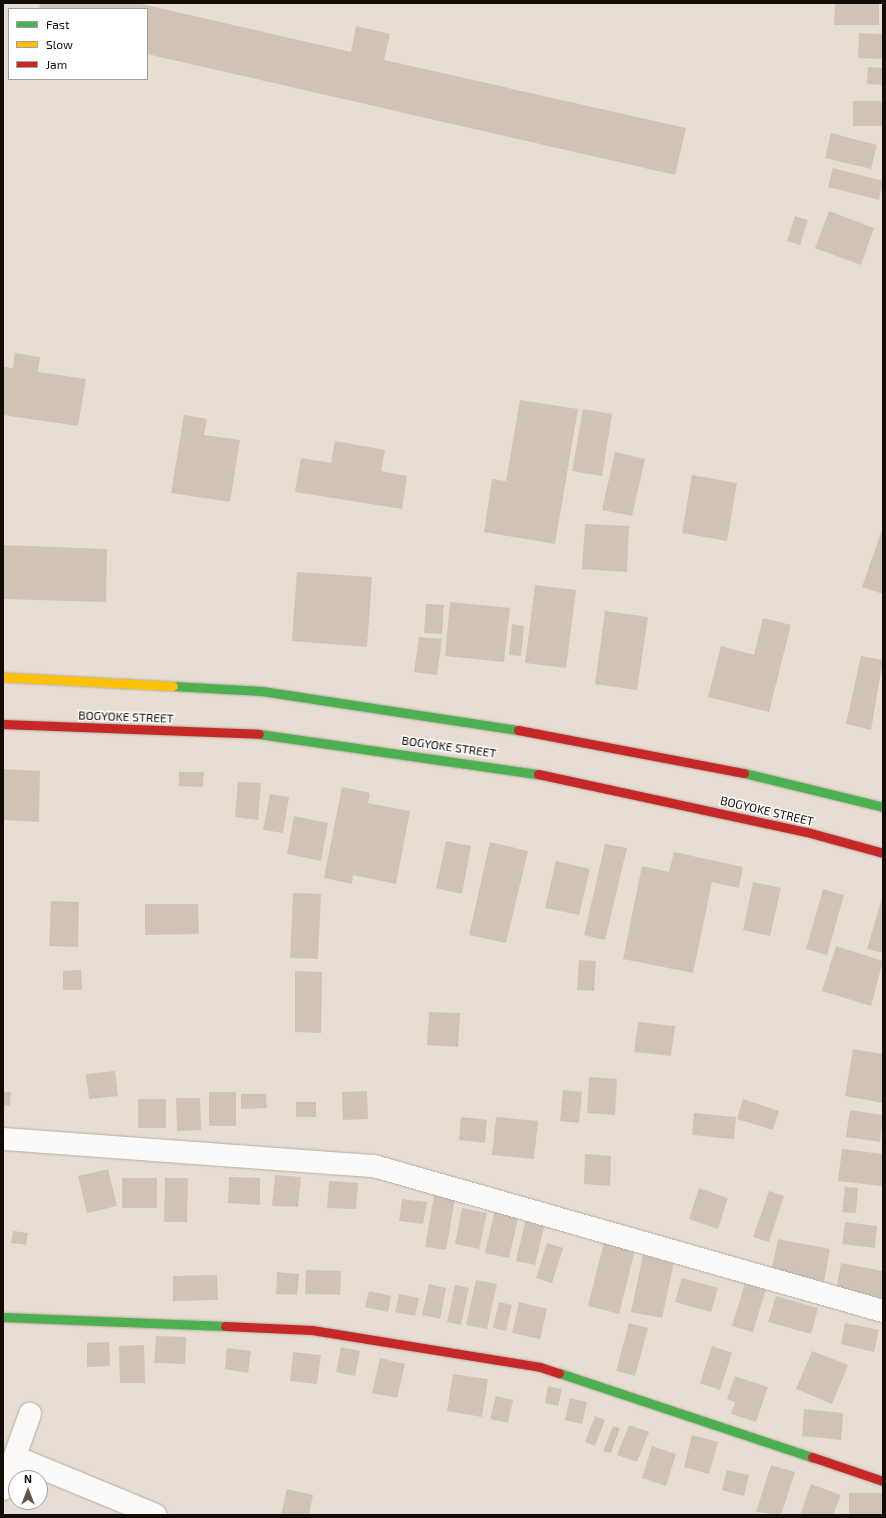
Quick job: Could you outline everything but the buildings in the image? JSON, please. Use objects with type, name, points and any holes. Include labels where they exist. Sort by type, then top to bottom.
[{"type":"main road","points":[[3,677],[262,691],[458,720],[723,768],[883,807]]},
{"type":"main road","name":"BOGYOKE STREET","points":[[3,724],[263,734],[510,768],[807,832],[883,853]]},
{"type":"main road","points":[[3,1317],[312,1330],[540,1367],[883,1481]]},
{"type":"street","points":[[3,1139],[374,1166],[883,1311]]},
{"type":"street","points":[[3,1489],[30,1414]]},
{"type":"street","points":[[14,1457],[156,1515]]},
{"type":"traffic: fast","points":[[173,686],[262,691],[518,730]]},
{"type":"traffic: fast","points":[[259,734],[538,774]]},
{"type":"traffic: fast","points":[[744,773],[883,807]]},
{"type":"traffic: fast","points":[[3,1317],[225,1326]]},
{"type":"traffic: fast","points":[[559,1373],[812,1457]]},
{"type":"traffic: slow","points":[[3,677],[173,686]]},
{"type":"traffic: jam","points":[[3,724],[259,734]]},
{"type":"traffic: jam","points":[[518,730],[744,773]]},
{"type":"traffic: jam","points":[[538,774],[807,832],[883,853]]},
{"type":"traffic: jam","points":[[225,1326],[312,1330],[540,1367],[559,1373]]},
{"type":"traffic: jam","points":[[812,1457],[883,1481]]}]
